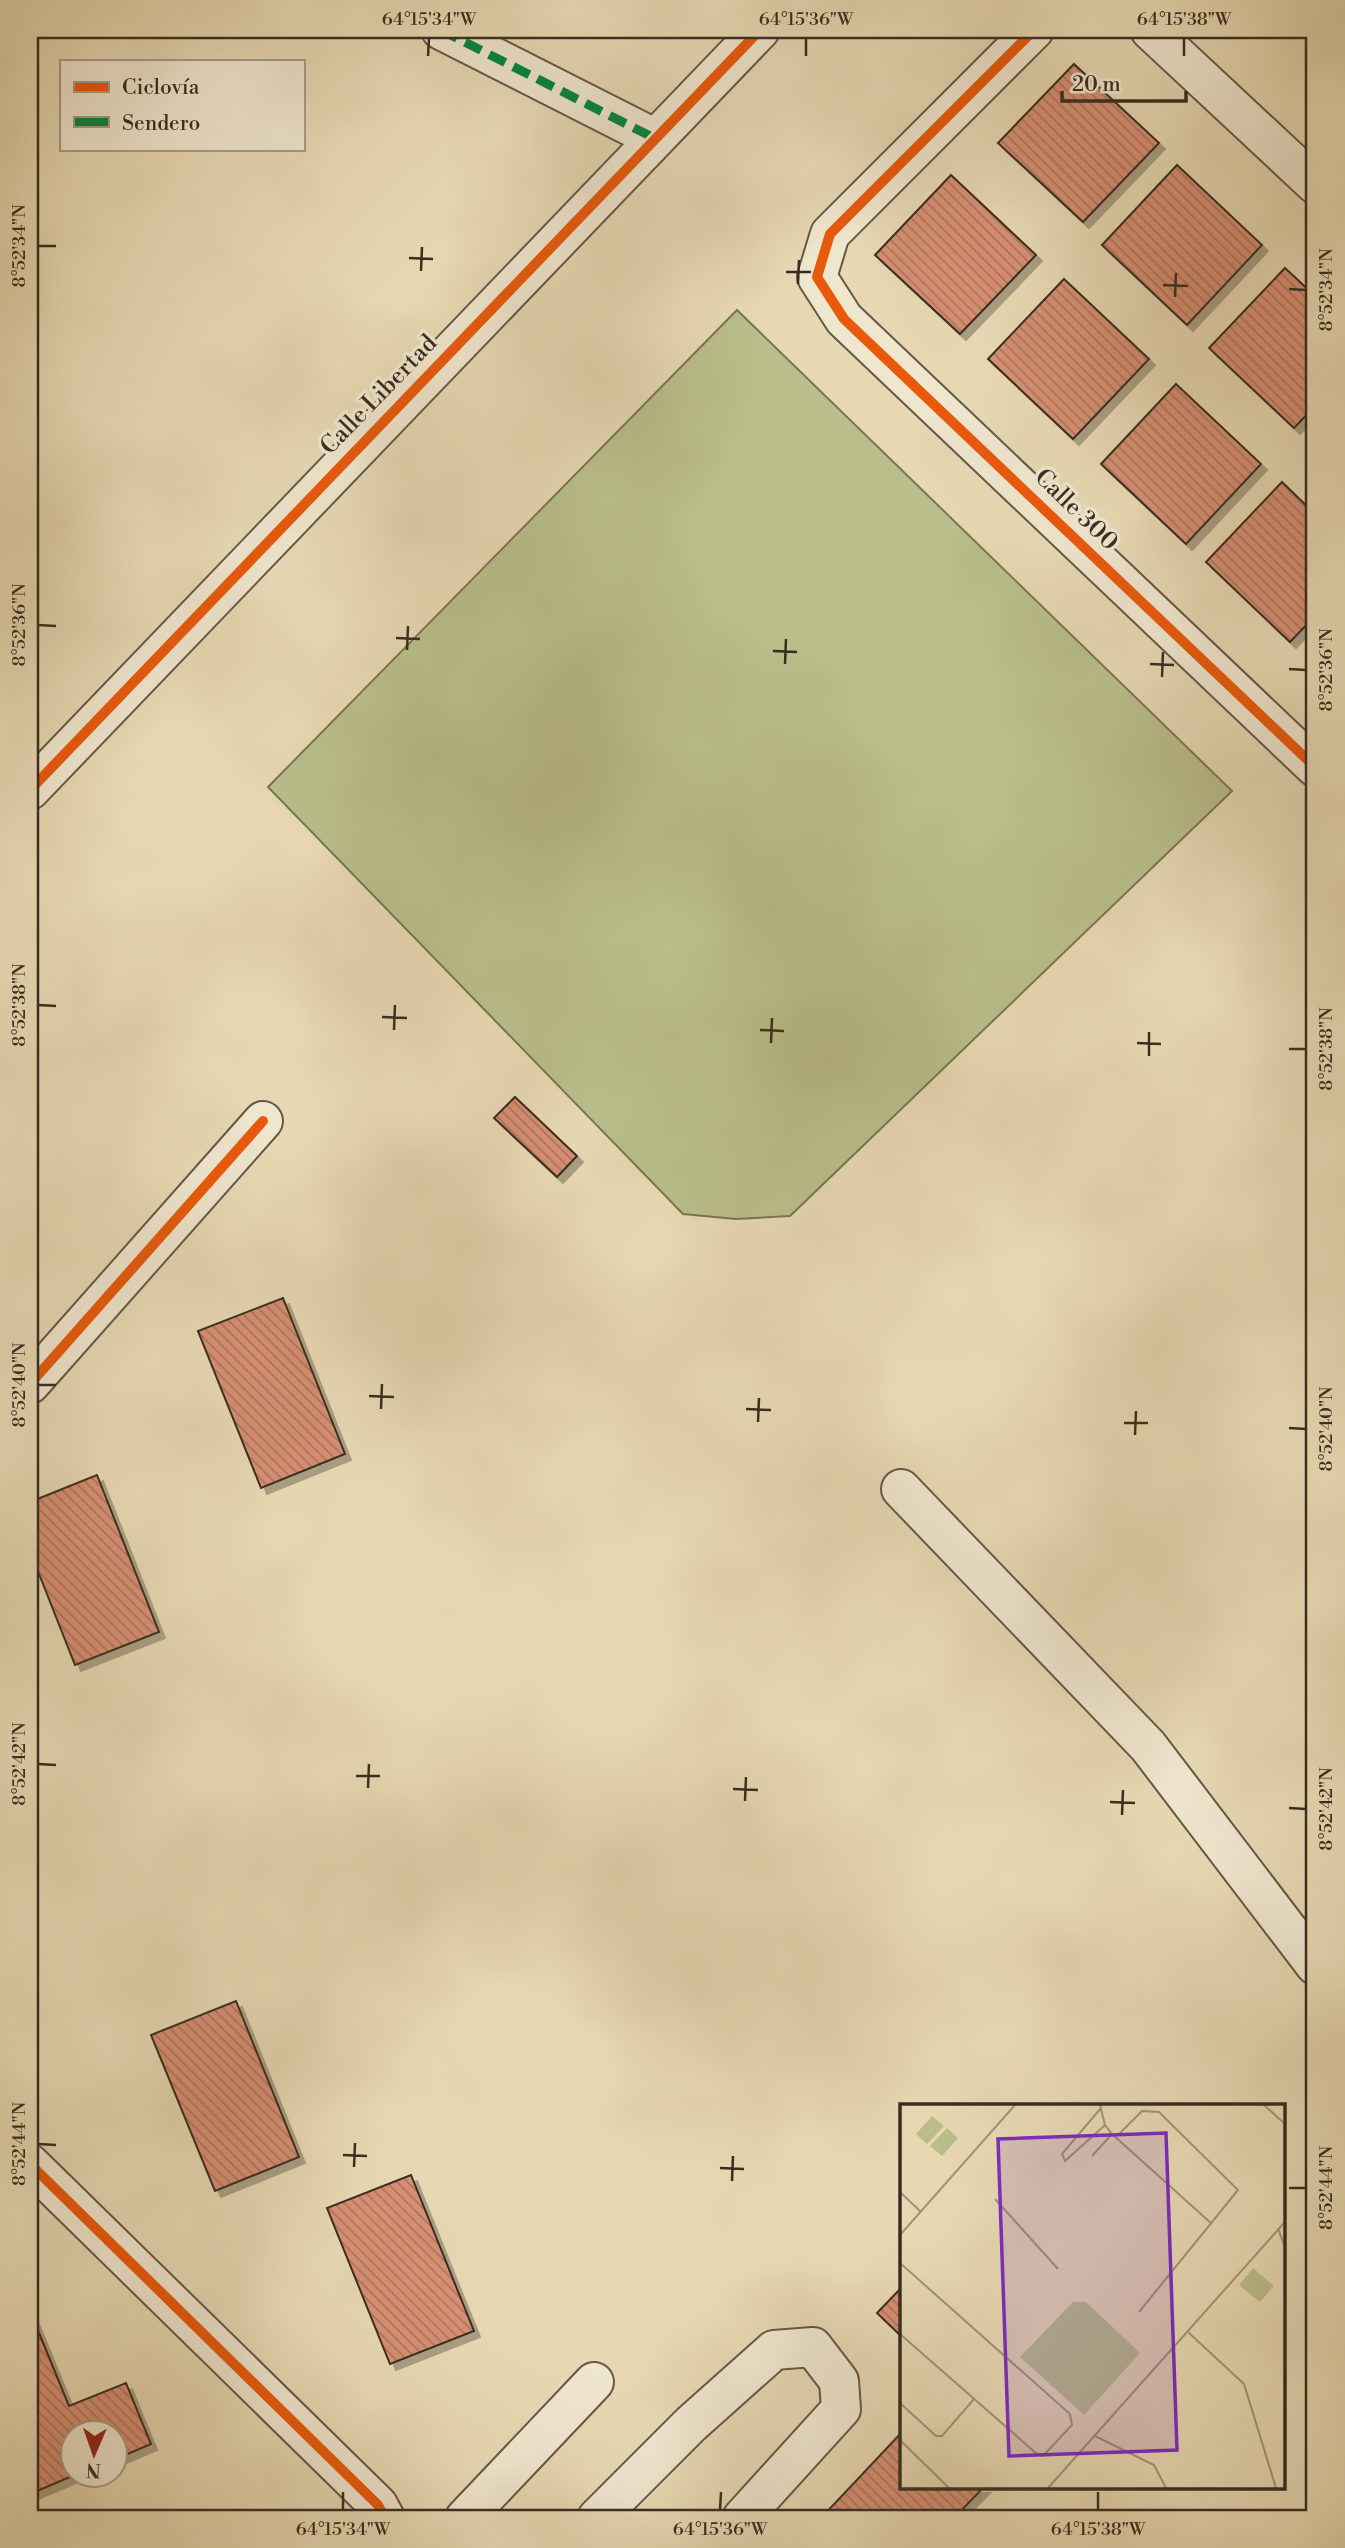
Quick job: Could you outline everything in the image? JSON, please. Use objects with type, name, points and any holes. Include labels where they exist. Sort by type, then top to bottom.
[{"type":"street","points":[[440,30],[654,138]]},
{"type":"street","name":"Calle Libertad","points":[[30,790],[760,30]]},
{"type":"street","name":"Calle 300","points":[[1034,30],[830,234],[817,277],[844,319],[1315,767]]},
{"type":"street","points":[[1150,30],[1315,184]]},
{"type":"street","points":[[30,1384],[263,1121]]},
{"type":"street","points":[[901,1489],[1148,1746],[1315,1965]]},
{"type":"street","points":[[30,2164],[369,2495],[385,2518]]},
{"type":"street","points":[[597,2518],[691,2424],[774,2350],[813,2347],[839,2381],[841,2409],[742,2518]]},
{"type":"street","points":[[465,2518],[594,2382]]},
{"type":"green space","points":[[737,310],[1232,791],[790,1216],[736,1219],[683,1214],[268,787]]},
{"type":"building","points":[[1074,64],[1159,143],[1083,222],[998,143]]},
{"type":"building","points":[[1177,165],[1262,245],[1187,325],[1102,245]]},
{"type":"building","points":[[951,175],[1036,255],[960,334],[875,255]]},
{"type":"building","points":[[1285,268],[1315,296],[1315,406],[1294,428],[1209,348]]},
{"type":"building","points":[[1064,279],[1149,359],[1073,439],[988,359]]},
{"type":"building","points":[[1176,384],[1261,464],[1186,544],[1101,464]]},
{"type":"building","points":[[1282,482],[1315,514],[1315,616],[1290,642],[1206,562]]},
{"type":"building","points":[[515,1097],[577,1156],[557,1177],[494,1118]]},
{"type":"building","points":[[283,1298],[345,1454],[261,1488],[198,1331]]},
{"type":"building","points":[[97,1475],[159,1632],[75,1665],[30,1551],[30,1502]]},
{"type":"building","points":[[236,2001],[299,2157],[215,2191],[151,2035]]},
{"type":"building","points":[[411,2175],[474,2331],[390,2364],[327,2208]]},
{"type":"building","points":[[900,2289],[900,2335],[877,2313]]},
{"type":"building","points":[[30,2311],[69,2406],[126,2383],[151,2444],[130,2453],[130,2418],[60,2418],[60,2481],[30,2494]]},
{"type":"building","points":[[900,2434],[900,2488],[983,2488],[954,2518],[821,2518]]},
{"type":"marked path","points":[[441,30],[654,138]]},
{"type":"cycle path","points":[[30,790],[760,30]]},
{"type":"cycle path","points":[[1034,30],[830,234],[817,277],[844,319],[1315,767]]},
{"type":"cycle path","points":[[30,1384],[263,1121]]},
{"type":"cycle path","points":[[30,2164],[378,2505],[385,2518]]}]
